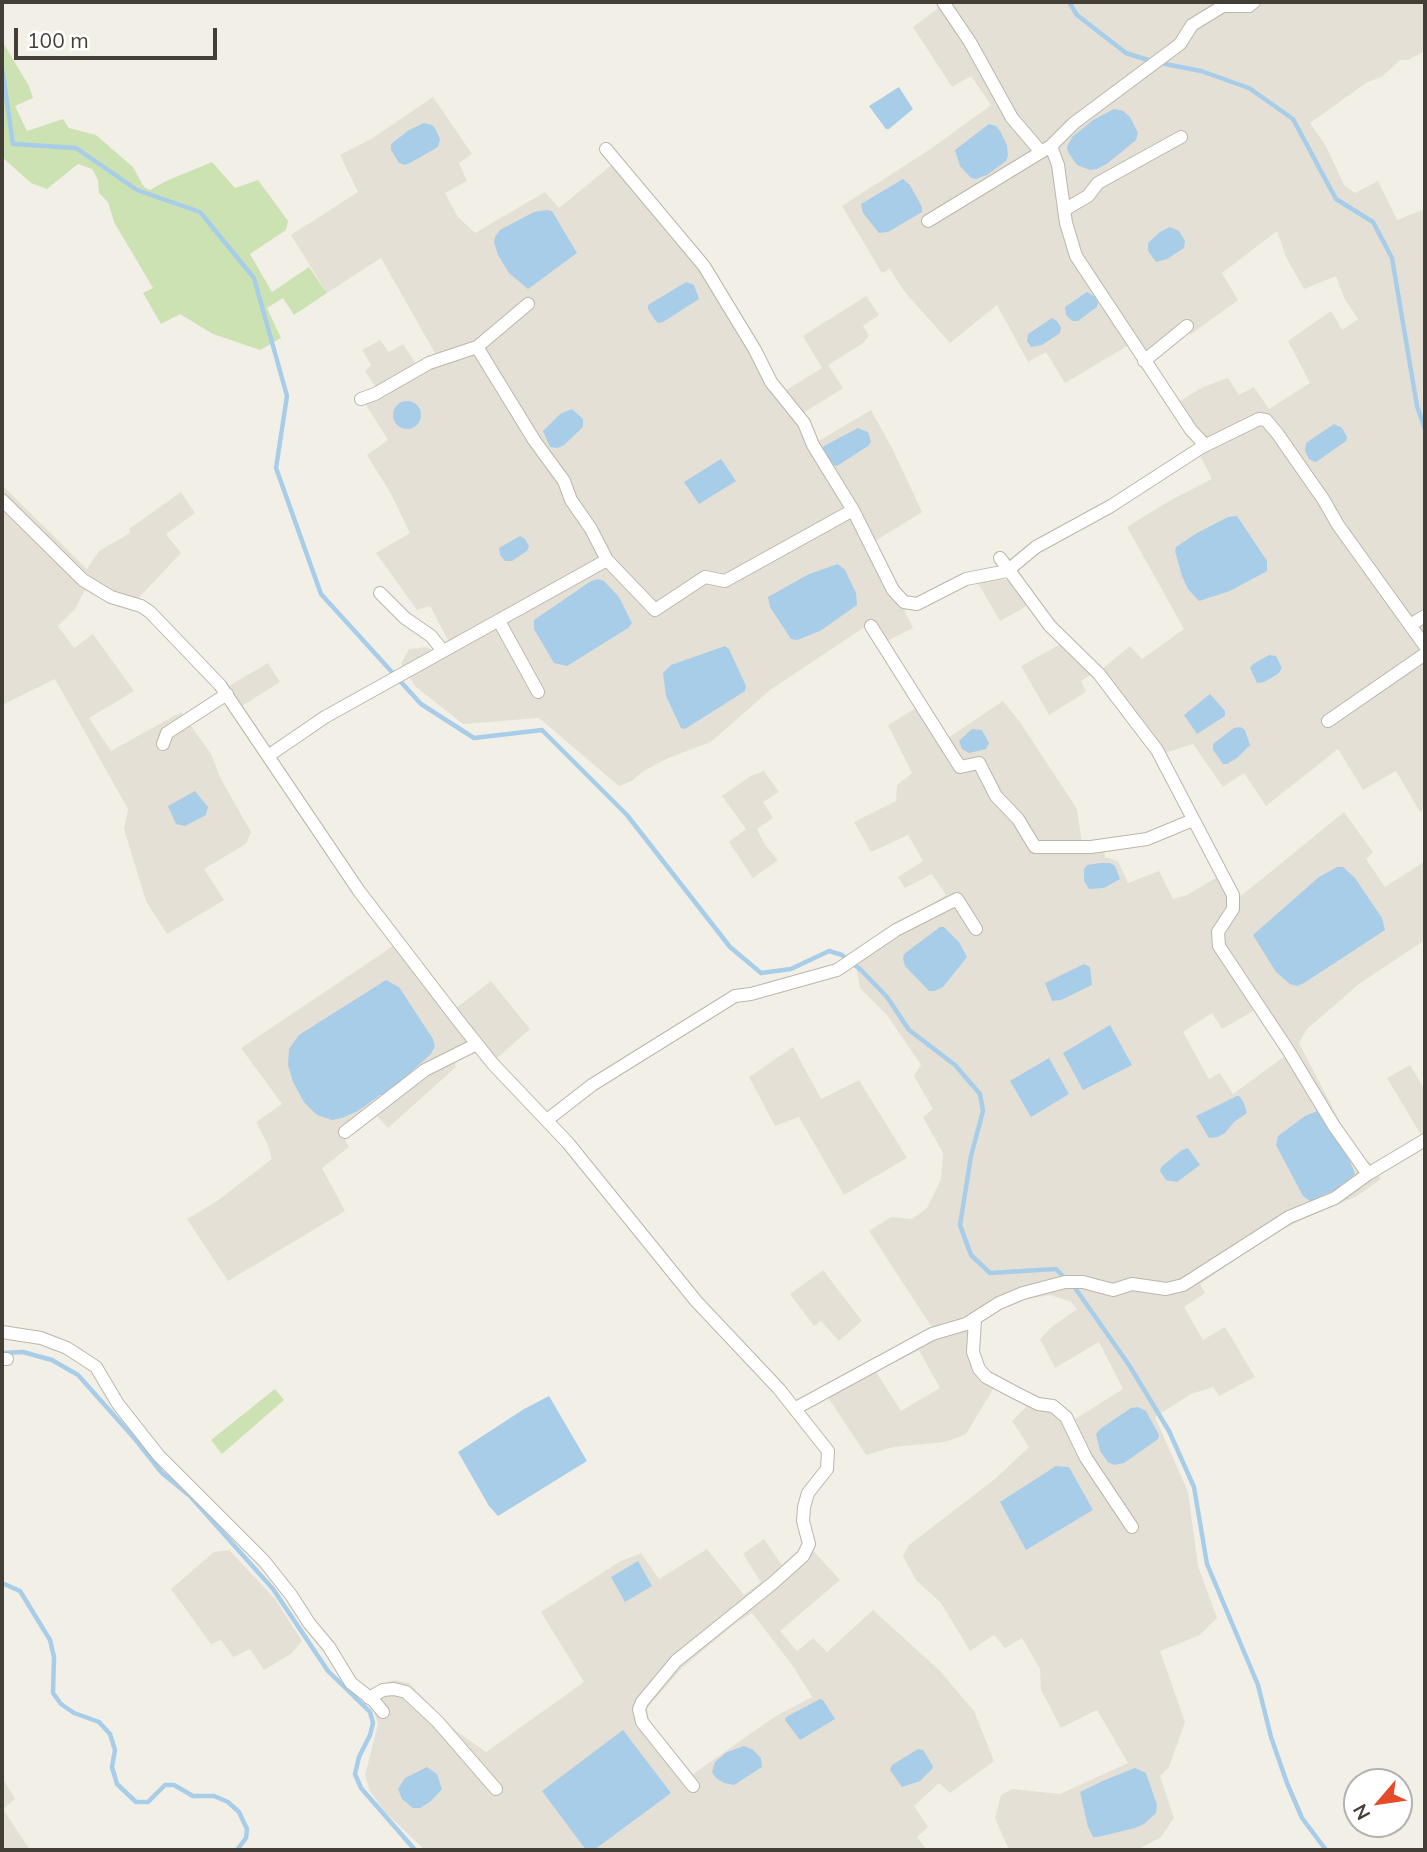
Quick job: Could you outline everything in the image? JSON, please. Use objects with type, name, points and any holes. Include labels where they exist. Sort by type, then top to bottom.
[{"type":"street","points":[[943,2],[970,42],[1012,118],[1046,149],[1058,164],[1064,210],[1076,256],[1191,430],[1205,445]]},
{"type":"street","points":[[928,221],[1046,149],[1073,123],[1180,44],[1192,25],[1220,4],[1249,6],[1254,2]]},
{"type":"street","points":[[1064,210],[1088,197],[1097,183],[1181,137]]},
{"type":"street","points":[[606,149],[704,266],[755,350],[771,382],[799,416],[813,445],[853,510],[893,590],[904,602],[917,604],[966,579],[1001,574],[1036,547],[1111,506],[1205,445],[1259,419],[1266,420],[1425,646]]},
{"type":"street","points":[[361,399],[375,394],[429,363],[477,347],[528,304]]},
{"type":"street","points":[[1144,360],[1187,326]]},
{"type":"street","points":[[477,347],[534,440],[564,481],[571,500],[591,529],[607,560],[656,610],[705,576],[725,581],[853,510]]},
{"type":"street","points":[[2,500],[83,580],[111,597],[141,606],[162,622],[227,694],[359,891],[477,1044],[568,1143],[718,1326],[796,1408],[828,1451],[827,1469],[808,1493],[804,1507],[803,1521],[809,1544],[807,1549],[773,1583],[676,1661],[651,1689],[639,1709],[642,1722],[693,1786]]},
{"type":"street","points":[[1000,558],[1050,625],[1099,674],[1147,735],[1168,769],[1233,895],[1233,909],[1218,932],[1219,946],[1288,1050],[1334,1126],[1368,1174]]},
{"type":"street","points":[[268,756],[325,717],[607,560]]},
{"type":"street","points":[[380,593],[405,618],[431,636],[443,651]]},
{"type":"street","points":[[1410,625],[1425,616]]},
{"type":"street","points":[[499,621],[538,692]]},
{"type":"street","points":[[871,626],[960,767],[979,762],[996,796],[1018,819],[1035,847],[1091,847],[1147,839],[1193,820]]},
{"type":"street","points":[[1328,722],[1425,654]]},
{"type":"street","points":[[163,744],[167,733],[227,694]]},
{"type":"street","points":[[547,1121],[592,1085],[735,996],[837,970],[896,930],[957,899],[976,929]]},
{"type":"street","points":[[345,1132],[425,1070],[477,1044]]},
{"type":"street","points":[[796,1408],[932,1334],[975,1319],[999,1303],[1065,1282],[1083,1282],[1113,1290],[1132,1284],[1166,1289],[1183,1285],[1289,1217],[1335,1198],[1368,1174],[1425,1140]]},
{"type":"street","points":[[975,1319],[972,1352],[979,1369],[986,1377],[1038,1404],[1053,1406],[1066,1417],[1086,1458],[1132,1527]]},
{"type":"street","points":[[2,1332],[41,1338],[66,1348],[96,1367],[118,1404],[159,1455],[264,1561],[329,1647],[351,1683],[383,1712]]},
{"type":"street","points":[[369,1698],[383,1690],[406,1692],[437,1721],[496,1789]]},
{"type":"shaded area","points":[[939,2],[1425,2],[1425,55],[1423,52],[1408,60],[1400,60],[1383,76],[1366,83],[1310,123],[1326,146],[1344,185],[1355,193],[1378,181],[1397,220],[1425,209],[1425,809],[1420,812],[1396,771],[1363,790],[1338,749],[1266,806],[1244,773],[1223,787],[1193,744],[1165,753],[1101,670],[1130,646],[1142,659],[1184,629],[1127,527],[1212,479],[1200,455],[1198,443],[1129,345],[1065,383],[1046,352],[1028,362],[997,305],[950,343],[904,291],[890,269],[882,273],[842,206],[932,148],[991,105],[971,76],[952,87],[913,27],[941,6]],"holes":[[[1277,231],[1286,257],[1304,289],[1336,276],[1344,298],[1358,319],[1342,330],[1331,311],[1288,341],[1310,383],[1269,409],[1254,387],[1239,395],[1228,378],[1203,387],[1177,403],[1150,360],[1188,331],[1190,335],[1238,300],[1222,273]]]},
{"type":"shaded area","points":[[433,97],[472,154],[459,163],[467,181],[445,193],[458,217],[475,233],[545,192],[559,208],[614,163],[669,218],[783,392],[822,368],[803,336],[866,296],[879,315],[863,326],[869,336],[863,343],[828,365],[843,388],[802,414],[817,442],[871,410],[892,448],[922,512],[872,543],[905,599],[905,612],[913,628],[879,645],[866,626],[770,690],[711,742],[668,758],[642,772],[632,781],[619,786],[539,718],[463,724],[416,687],[401,664],[409,649],[427,647],[431,650],[448,640],[430,606],[417,610],[376,553],[410,533],[391,494],[367,455],[388,440],[366,405],[376,388],[365,371],[371,365],[362,350],[380,340],[389,352],[403,344],[418,367],[436,355],[381,258],[327,293],[291,235],[358,192],[340,155],[373,138]]},
{"type":"shaded area","points":[[2,485],[87,569],[99,551],[130,533],[129,529],[181,492],[195,513],[166,534],[181,553],[129,608],[111,604],[85,590],[75,609],[58,626],[74,648],[93,634],[134,691],[89,718],[111,751],[181,712],[211,754],[221,779],[251,832],[246,844],[204,869],[224,900],[167,934],[146,901],[124,829],[128,809],[55,679],[2,705]]},
{"type":"shaded area","points":[[976,580],[1011,580],[1029,605],[1000,621]]},
{"type":"shaded area","points":[[1061,644],[1092,674],[1081,681],[1086,692],[1049,715],[1021,666]]},
{"type":"shaded area","points":[[268,663],[280,682],[242,706],[227,687]]},
{"type":"shaded area","points":[[1003,701],[1020,722],[1077,809],[1082,843],[1103,842],[1105,857],[1118,861],[1128,883],[1159,871],[1173,899],[1187,895],[1226,872],[1241,896],[1344,812],[1373,852],[1366,859],[1385,887],[1425,861],[1425,940],[1359,984],[1307,1029],[1299,1043],[1339,1120],[1364,1160],[1370,1162],[1381,1179],[1357,1196],[1268,1237],[1200,1284],[1205,1293],[1184,1307],[1203,1340],[1225,1327],[1255,1377],[1219,1396],[1213,1387],[1191,1394],[1155,1417],[1188,1492],[1198,1566],[1217,1618],[1200,1635],[1160,1651],[1185,1722],[1169,1767],[1160,1776],[1174,1818],[1161,1837],[1137,1850],[1009,1850],[995,1818],[1001,1795],[1012,1789],[1060,1794],[1128,1763],[1097,1710],[1061,1728],[1041,1690],[1040,1669],[1022,1638],[1005,1648],[994,1635],[970,1651],[941,1603],[916,1580],[903,1556],[909,1545],[995,1479],[1029,1447],[1012,1421],[1028,1405],[995,1386],[966,1434],[945,1442],[893,1447],[866,1455],[821,1387],[933,1329],[869,1231],[891,1217],[912,1219],[927,1208],[941,1179],[943,1153],[923,1117],[933,1109],[914,1076],[921,1065],[887,1015],[860,988],[853,951],[946,895],[932,874],[905,888],[898,877],[923,861],[908,835],[871,852],[854,822],[896,801],[897,785],[912,773],[888,725],[924,703],[948,738]],"holes":[[[1257,1009],[1285,1056],[1233,1094],[1220,1073],[1209,1079],[1183,1032],[1212,1013],[1222,1029]],[[1050,1295],[1071,1302],[1077,1309],[1040,1339],[1055,1368],[1099,1342],[1123,1389],[1075,1419],[1069,1413],[986,1374],[976,1343],[982,1321],[1002,1307]],[[919,1350],[940,1388],[901,1411],[876,1372]]]},
{"type":"shaded area","points":[[764,771],[779,792],[763,802],[773,818],[757,829],[765,845],[778,860],[753,878],[729,842],[746,829],[722,796],[751,776]]},
{"type":"shaded area","points":[[396,944],[456,1008],[491,981],[530,1029],[489,1065],[477,1053],[472,1052],[454,1062],[456,1067],[388,1128],[377,1116],[345,1140],[349,1147],[322,1168],[345,1211],[228,1281],[187,1219],[217,1201],[272,1159],[256,1122],[282,1104],[241,1048]]},
{"type":"shaded area","points":[[793,1047],[821,1099],[859,1080],[907,1158],[844,1195],[799,1117],[775,1126],[749,1077]]},
{"type":"shaded area","points":[[1410,1065],[1425,1090],[1425,1136],[1421,1135],[1387,1078]]},
{"type":"shaded area","points":[[823,1270],[862,1321],[839,1341],[821,1321],[814,1326],[790,1294]]},
{"type":"shaded area","points":[[764,1539],[782,1565],[806,1543],[840,1580],[780,1631],[797,1651],[813,1638],[827,1652],[873,1610],[940,1671],[974,1711],[994,1761],[950,1793],[939,1783],[914,1806],[928,1827],[917,1837],[927,1850],[425,1850],[385,1812],[370,1791],[365,1775],[378,1724],[374,1712],[364,1699],[367,1694],[394,1680],[409,1683],[456,1731],[486,1752],[584,1682],[541,1612],[619,1562],[641,1553],[659,1579],[707,1549],[744,1595],[761,1582],[743,1554]],"holes":[[[752,1613],[793,1666],[812,1697],[776,1716],[693,1774],[649,1720],[647,1708],[682,1668]]]},
{"type":"shaded area","points":[[229,1550],[275,1599],[302,1641],[291,1654],[264,1670],[250,1649],[233,1657],[221,1640],[211,1644],[171,1589],[214,1552]]},
{"type":"shaded area","points":[[2,1777],[15,1799],[3,1809],[30,1850],[2,1850]]},
{"type":"green space","points":[[2,41],[29,86],[33,98],[15,106],[27,131],[63,119],[69,128],[96,135],[133,167],[144,187],[150,190],[212,162],[235,188],[258,180],[288,221],[286,230],[250,254],[272,292],[309,267],[327,293],[294,315],[283,298],[267,308],[281,338],[260,350],[213,334],[180,314],[161,324],[143,293],[153,288],[114,222],[108,202],[99,193],[98,180],[92,169],[78,164],[47,189],[31,183],[2,157]]},
{"type":"green space","points":[[275,1389],[284,1400],[222,1454],[211,1440]]},
{"type":"water","points":[[899,87],[913,109],[886,129],[869,106]]},
{"type":"water","points":[[1114,109],[1123,111],[1130,117],[1138,133],[1136,140],[1097,169],[1090,170],[1077,165],[1067,147],[1072,137],[1093,120]]},
{"type":"water","points":[[424,123],[432,125],[436,130],[440,139],[438,147],[410,163],[399,163],[391,150],[391,144],[409,130]]},
{"type":"water","points":[[989,124],[1000,131],[1007,145],[1008,156],[1006,161],[987,175],[971,178],[960,166],[955,150]]},
{"type":"water","points":[[903,179],[910,185],[922,212],[888,232],[879,233],[863,213],[861,204]]},
{"type":"water","points":[[552,211],[577,253],[528,289],[509,273],[498,255],[495,237],[500,230],[534,212]]},
{"type":"water","points":[[1170,227],[1179,231],[1185,241],[1184,248],[1167,259],[1156,262],[1148,251],[1148,243]]},
{"type":"water","points":[[686,282],[694,285],[699,299],[658,323],[648,305]]},
{"type":"water","points":[[1087,292],[1095,297],[1097,307],[1078,321],[1072,321],[1066,315],[1065,307]]},
{"type":"water","points":[[1052,318],[1061,327],[1060,333],[1042,345],[1031,347],[1027,341],[1028,334]]},
{"type":"water","points":[[407,401],[417,405],[421,415],[417,425],[407,429],[397,425],[393,415],[397,405]]},
{"type":"water","points":[[572,409],[583,419],[583,427],[564,445],[558,448],[550,447],[543,431],[560,414]]},
{"type":"water","points":[[1334,424],[1342,428],[1347,437],[1346,441],[1315,462],[1309,459],[1305,451],[1306,443]]},
{"type":"water","points":[[858,428],[868,432],[871,442],[868,446],[837,466],[830,464],[822,449],[824,446]]},
{"type":"water","points":[[721,459],[736,481],[699,504],[684,482]]},
{"type":"water","points":[[1237,516],[1267,561],[1267,571],[1230,591],[1199,601],[1188,589],[1182,576],[1176,547],[1228,517]]},
{"type":"water","points":[[520,536],[529,546],[527,551],[512,561],[505,561],[499,548]]},
{"type":"water","points":[[838,564],[845,570],[856,593],[857,605],[820,631],[797,640],[791,639],[770,607],[768,597],[809,574]]},
{"type":"water","points":[[598,579],[604,581],[619,597],[632,623],[567,666],[554,663],[534,629],[534,620]]},
{"type":"water","points":[[725,646],[729,649],[746,686],[745,691],[685,729],[681,728],[666,696],[663,673],[671,665]]},
{"type":"water","points":[[1269,655],[1276,656],[1282,668],[1278,674],[1257,683],[1250,668]]},
{"type":"water","points":[[1210,694],[1225,711],[1225,716],[1197,734],[1184,715]]},
{"type":"water","points":[[1234,728],[1245,730],[1250,745],[1237,758],[1223,764],[1213,750],[1213,744]]},
{"type":"water","points":[[972,729],[982,730],[989,743],[986,749],[969,753],[962,749],[959,741]]},
{"type":"water","points":[[195,791],[208,807],[206,815],[185,826],[176,824],[168,806]]},
{"type":"water","points":[[1100,863],[1115,866],[1120,879],[1104,888],[1089,889],[1084,881],[1084,869],[1087,865]]},
{"type":"water","points":[[1337,867],[1343,867],[1355,878],[1382,918],[1385,930],[1304,983],[1297,986],[1290,984],[1276,972],[1253,935],[1319,877]]},
{"type":"water","points":[[940,927],[944,927],[959,942],[967,957],[943,987],[929,991],[905,966],[903,959],[904,954]]},
{"type":"water","points":[[1084,964],[1090,967],[1092,985],[1061,1000],[1052,1001],[1045,983]]},
{"type":"water","points":[[386,980],[399,987],[433,1039],[435,1046],[431,1054],[385,1095],[380,1095],[358,1111],[332,1120],[317,1115],[304,1102],[293,1082],[288,1065],[289,1049],[299,1035]]},
{"type":"water","points":[[1110,1025],[1132,1065],[1083,1090],[1063,1053]]},
{"type":"water","points":[[1049,1058],[1069,1094],[1031,1117],[1010,1081]]},
{"type":"water","points":[[1237,1096],[1243,1101],[1247,1113],[1225,1133],[1209,1138],[1196,1116]]},
{"type":"water","points":[[1317,1111],[1350,1161],[1355,1174],[1335,1190],[1310,1201],[1303,1196],[1276,1145],[1278,1136],[1305,1116]]},
{"type":"water","points":[[1188,1148],[1200,1165],[1177,1182],[1166,1180],[1160,1171],[1161,1167]]},
{"type":"water","points":[[549,1396],[587,1461],[498,1516],[489,1506],[458,1452]]},
{"type":"water","points":[[1138,1407],[1146,1411],[1159,1435],[1158,1439],[1124,1463],[1114,1465],[1108,1462],[1100,1451],[1096,1434],[1131,1408]]},
{"type":"water","points":[[1056,1466],[1069,1467],[1093,1510],[1026,1550],[1000,1502]]},
{"type":"water","points":[[638,1561],[652,1586],[625,1602],[611,1577]]},
{"type":"water","points":[[820,1699],[835,1719],[800,1740],[785,1720],[786,1717]]},
{"type":"water","points":[[623,1730],[671,1793],[594,1850],[586,1850],[542,1791]]},
{"type":"water","points":[[744,1746],[752,1749],[761,1758],[762,1767],[734,1785],[716,1778],[712,1772],[715,1762],[727,1752]]},
{"type":"water","points":[[918,1749],[923,1750],[933,1766],[932,1769],[920,1781],[902,1787],[890,1770],[892,1765]]},
{"type":"water","points":[[427,1767],[437,1774],[442,1789],[430,1802],[420,1808],[413,1808],[402,1799],[398,1789],[405,1778]]},
{"type":"water","points":[[1135,1768],[1146,1773],[1157,1805],[1156,1813],[1135,1828],[1093,1837],[1080,1792]]},
{"type":"waterway","points":[[1069,2],[1077,15],[1126,53],[1151,61]]},
{"type":"waterway","points":[[1160,63],[1201,71],[1249,88],[1293,119],[1336,199],[1373,222],[1392,258],[1417,406],[1425,429]]},
{"type":"waterway","points":[[2,68],[13,144],[76,148],[137,190],[200,212],[254,278],[287,396],[276,468],[321,594],[421,704],[474,738],[542,730],[627,815],[730,947],[761,973],[791,969],[829,951],[842,955],[861,970],[887,997],[909,1030],[955,1065],[980,1094],[983,1111],[971,1156],[960,1225],[971,1255],[990,1273],[1056,1269],[1066,1279]]},
{"type":"waterway","points":[[1073,1285],[1129,1365],[1169,1431],[1194,1487],[1207,1564],[1258,1685],[1271,1737],[1287,1783],[1302,1818],[1326,1850]]},
{"type":"waterway","points":[[2,1353],[23,1352],[52,1360],[78,1375],[162,1473],[190,1496],[273,1589],[328,1671],[370,1712],[373,1723],[355,1774],[361,1788],[415,1850]]},
{"type":"waterway","points":[[2,1583],[20,1591],[50,1640],[54,1657],[53,1693],[61,1704],[74,1713],[99,1722],[110,1734],[115,1750],[112,1767],[117,1784],[136,1802],[148,1802],[165,1785],[174,1785],[193,1796],[214,1796],[228,1802],[239,1812],[247,1829],[246,1838],[237,1850]]}]
